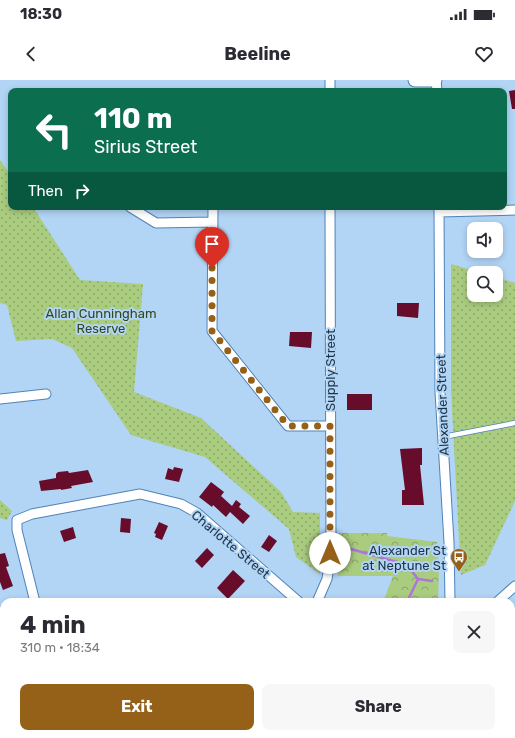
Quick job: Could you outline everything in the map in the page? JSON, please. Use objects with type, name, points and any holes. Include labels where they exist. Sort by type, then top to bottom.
[{"type":"street","points":[[415,80],[436,80]]},
{"type":"street","points":[[135,210],[156,223],[212,222]]},
{"type":"street","points":[[213,210],[212,331],[288,426],[330,426]]},
{"type":"street","name":"Supply Street","points":[[319,598],[327,579],[331,552],[330,210]]},
{"type":"street","name":"Alexander Street","points":[[439,210],[440,392],[449,542],[450,598]]},
{"type":"street","points":[[0,399],[46,394]]},
{"type":"street","name":"Charlotte Street","points":[[34,598],[17,530],[17,520],[32,514],[140,494],[181,504],[197,513],[293,598]]},
{"type":"street","points":[[502,598],[515,586]]},
{"type":"lane","points":[[443,437],[515,423]]},
{"type":"green space","name":"Allan Cunningham Reserve","points":[[0,160],[8,171],[8,210],[35,210],[80,280],[143,284],[134,392],[201,418],[281,492],[293,512],[320,513],[320,574],[296,557],[289,529],[205,457],[131,435],[72,348],[52,339],[16,341],[7,305],[0,303]]},
{"type":"green space","points":[[451,264],[467,269],[467,302],[503,302],[503,279],[515,283],[515,501],[485,565],[461,575],[451,391]]},
{"type":"green space","points":[[0,500],[12,511],[7,520],[0,518]]},
{"type":"green space","points":[[338,533],[387,533],[387,536],[437,542],[439,569],[438,598],[385,598],[393,576],[338,576]]},
{"type":"building","points":[[515,90],[515,109],[512,109],[509,91]]},
{"type":"building","points":[[397,303],[419,303],[418,318],[397,316]]},
{"type":"building","points":[[290,332],[312,332],[311,348],[289,346]]},
{"type":"building","points":[[347,394],[372,394],[372,410],[347,410]]},
{"type":"building","points":[[422,448],[422,465],[420,465],[424,505],[402,505],[402,490],[405,490],[400,449]]},
{"type":"building","points":[[174,467],[183,469],[179,482],[165,479],[168,468],[173,470]]},
{"type":"building","points":[[88,470],[93,482],[71,486],[72,488],[61,490],[41,491],[39,481],[56,478],[56,474],[58,472],[68,471],[69,473]]},
{"type":"building","points":[[211,482],[224,492],[221,496],[232,506],[236,500],[241,504],[239,507],[250,516],[243,524],[230,512],[226,517],[213,505],[212,507],[199,497]]},
{"type":"building","points":[[121,518],[131,519],[130,533],[120,532]]},
{"type":"building","points":[[159,522],[168,526],[162,540],[155,537],[156,534],[154,533]]},
{"type":"building","points":[[73,527],[76,538],[64,542],[60,531]]},
{"type":"building","points":[[269,535],[277,541],[269,552],[261,547]]},
{"type":"building","points":[[207,548],[214,555],[202,568],[195,561]]},
{"type":"building","points":[[5,553],[9,566],[6,567],[13,586],[3,590],[0,582],[0,554]]},
{"type":"building","points":[[233,570],[245,581],[229,598],[227,598],[217,588]]},
{"type":"waterway","points":[[351,549],[407,565],[418,579]]},
{"type":"waterway","points":[[409,598],[418,579],[432,581]]},
{"type":"place","name":"Alexander St at Neptune St","points":[[459,572]]},
{"type":"route","points":[[212,268],[212,331],[288,426],[330,426],[330,553]]}]
